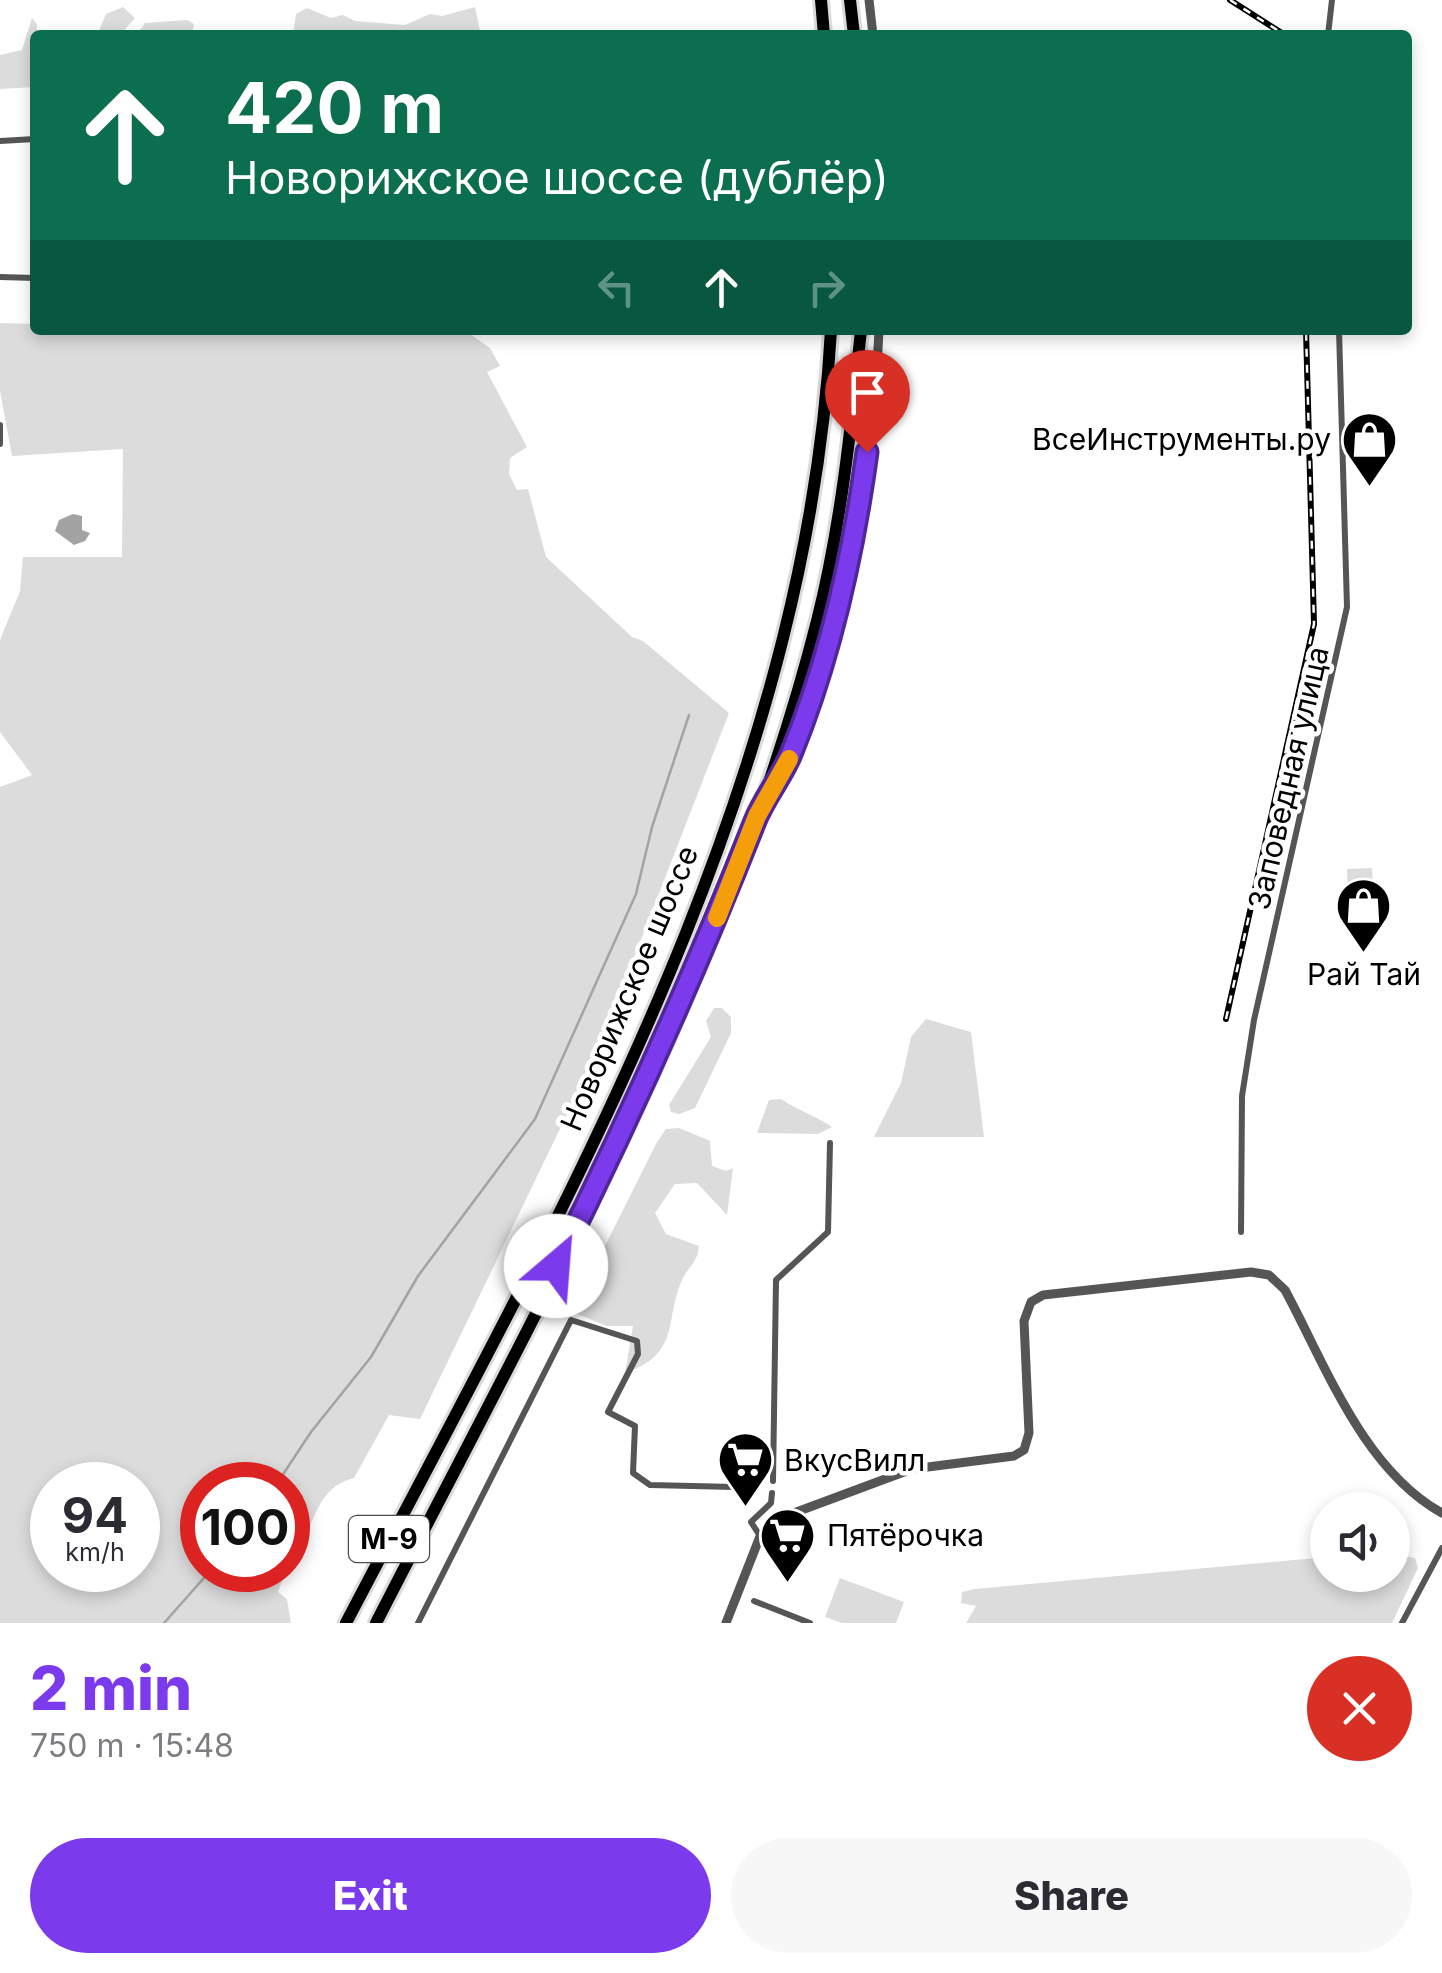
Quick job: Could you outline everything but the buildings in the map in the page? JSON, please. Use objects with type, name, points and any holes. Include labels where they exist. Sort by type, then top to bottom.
[{"type":"highway","points":[[821,0],[824,30]]},
{"type":"highway","points":[[850,0],[853,30]]},
{"type":"highway","name":"Новорижское шоссе","points":[[346,1623],[563,1200],[667,978],[739,790],[779,661],[811,521],[830,335]]},
{"type":"highway","name":"Новорижское шоссе","points":[[376,1623],[636,1103],[757,816],[793,710],[826,585],[843,488],[860,335]]},
{"type":"street","points":[[869,0],[872,30]]},
{"type":"street","points":[[1329,30],[1332,0]]},
{"type":"street","points":[[0,141],[30,139]]},
{"type":"street","points":[[0,277],[30,278]]},
{"type":"street","points":[[757,816],[789,758],[808,709],[851,557],[877,376],[878,335]]},
{"type":"street","name":"Заповедная улица","points":[[1241,1232],[1242,1096],[1248,1058],[1347,606],[1338,335]]},
{"type":"street","points":[[0,425],[0,444]]},
{"type":"street","points":[[773,1481],[776,1280],[828,1232],[830,1143]]},
{"type":"street","points":[[726,1623],[760,1536],[788,1514],[878,1478],[944,1462],[1019,1454],[1029,1434],[1024,1321],[1030,1302],[1042,1295],[1250,1272],[1269,1275],[1286,1290],[1384,1464],[1409,1491],[1442,1513]]},
{"type":"street","points":[[418,1623],[572,1320],[637,1341],[638,1354],[608,1412],[635,1426],[634,1472],[650,1485],[734,1487],[760,1461],[772,1458]]},
{"type":"street","points":[[760,1536],[750,1522],[771,1504],[772,1493]]},
{"type":"street","points":[[1402,1623],[1442,1548]]},
{"type":"street","points":[[754,1601],[810,1623]]},
{"type":"shaded area","points":[[123,7],[135,18],[124,30],[99,30],[106,14]]},
{"type":"shaded area","points":[[475,7],[480,30],[294,30],[296,14],[307,8],[331,18],[343,15],[355,21],[405,25],[430,14],[442,16]]},
{"type":"shaded area","points":[[32,18],[37,24],[37,30],[30,30],[30,87],[0,89],[0,55],[22,50]]},
{"type":"shaded area","points":[[187,20],[194,24],[193,30],[140,30],[145,23]]},
{"type":"shaded area","points":[[0,323],[30,324],[30,335],[471,335],[490,348],[500,366],[487,372],[527,447],[510,458],[509,474],[517,490],[528,489],[546,557],[632,637],[643,641],[729,713],[599,1048],[420,1419],[389,1415],[354,1478],[329,1492],[310,1526],[310,1462],[180,1462],[180,1592],[278,1592],[287,1599],[291,1623],[0,1623],[0,787],[32,775],[0,732],[0,640],[20,591],[23,557],[122,557],[123,449],[12,456],[0,391]]},
{"type":"shaded area","points":[[73,514],[82,516],[82,530],[90,533],[85,541],[74,545],[55,531],[59,520]]},
{"type":"shaded area","points":[[1372,868],[1373,886],[1356,916],[1349,916],[1347,869]]},
{"type":"shaded area","points":[[714,1008],[722,1008],[731,1017],[731,1033],[695,1108],[679,1114],[671,1112],[669,1105],[711,1037],[706,1021]]},
{"type":"shaded area","points":[[926,1019],[971,1032],[984,1137],[874,1137],[901,1083],[911,1037]]},
{"type":"shaded area","points":[[781,1099],[832,1127],[818,1134],[757,1133],[769,1100]]},
{"type":"shaded area","points":[[679,1128],[710,1141],[712,1166],[726,1171],[733,1168],[727,1215],[697,1183],[675,1184],[655,1213],[666,1234],[699,1246],[698,1252],[682,1280],[663,1346],[643,1365],[625,1373],[633,1326],[607,1326],[572,1312],[657,1142],[666,1129]]},
{"type":"shaded area","points":[[1410,1557],[1415,1558],[1418,1568],[1410,1585]]},
{"type":"shaded area","points":[[1310,1559],[1310,1592],[1407,1592],[1392,1623],[966,1623],[976,1606],[961,1603],[962,1592]]},
{"type":"shaded area","points":[[840,1578],[904,1602],[896,1623],[842,1623],[825,1617]]},
{"type":"waterway","points":[[291,1462],[371,1357],[418,1276],[535,1119],[636,894],[652,827],[689,715]]},
{"type":"waterway","points":[[164,1623],[191,1592]]},
{"type":"railway","points":[[1230,0],[1277,30]]},
{"type":"railway","points":[[1226,1019],[1314,624],[1306,335]]},
{"type":"slow traffic","points":[[717,918],[757,816],[789,759]]},
{"type":"place","name":"ВсеИнструменты.ру","points":[[1370,488]]},
{"type":"place","name":"Рай Тай","points":[[1364,955]]},
{"type":"place","name":"ВкусВилл","points":[[745,1509]]},
{"type":"place","name":"Пятёрочка","points":[[788,1584]]},
{"type":"route","points":[[556,1266],[687,991],[757,816],[789,758],[808,709],[851,557],[867,452]]}]
